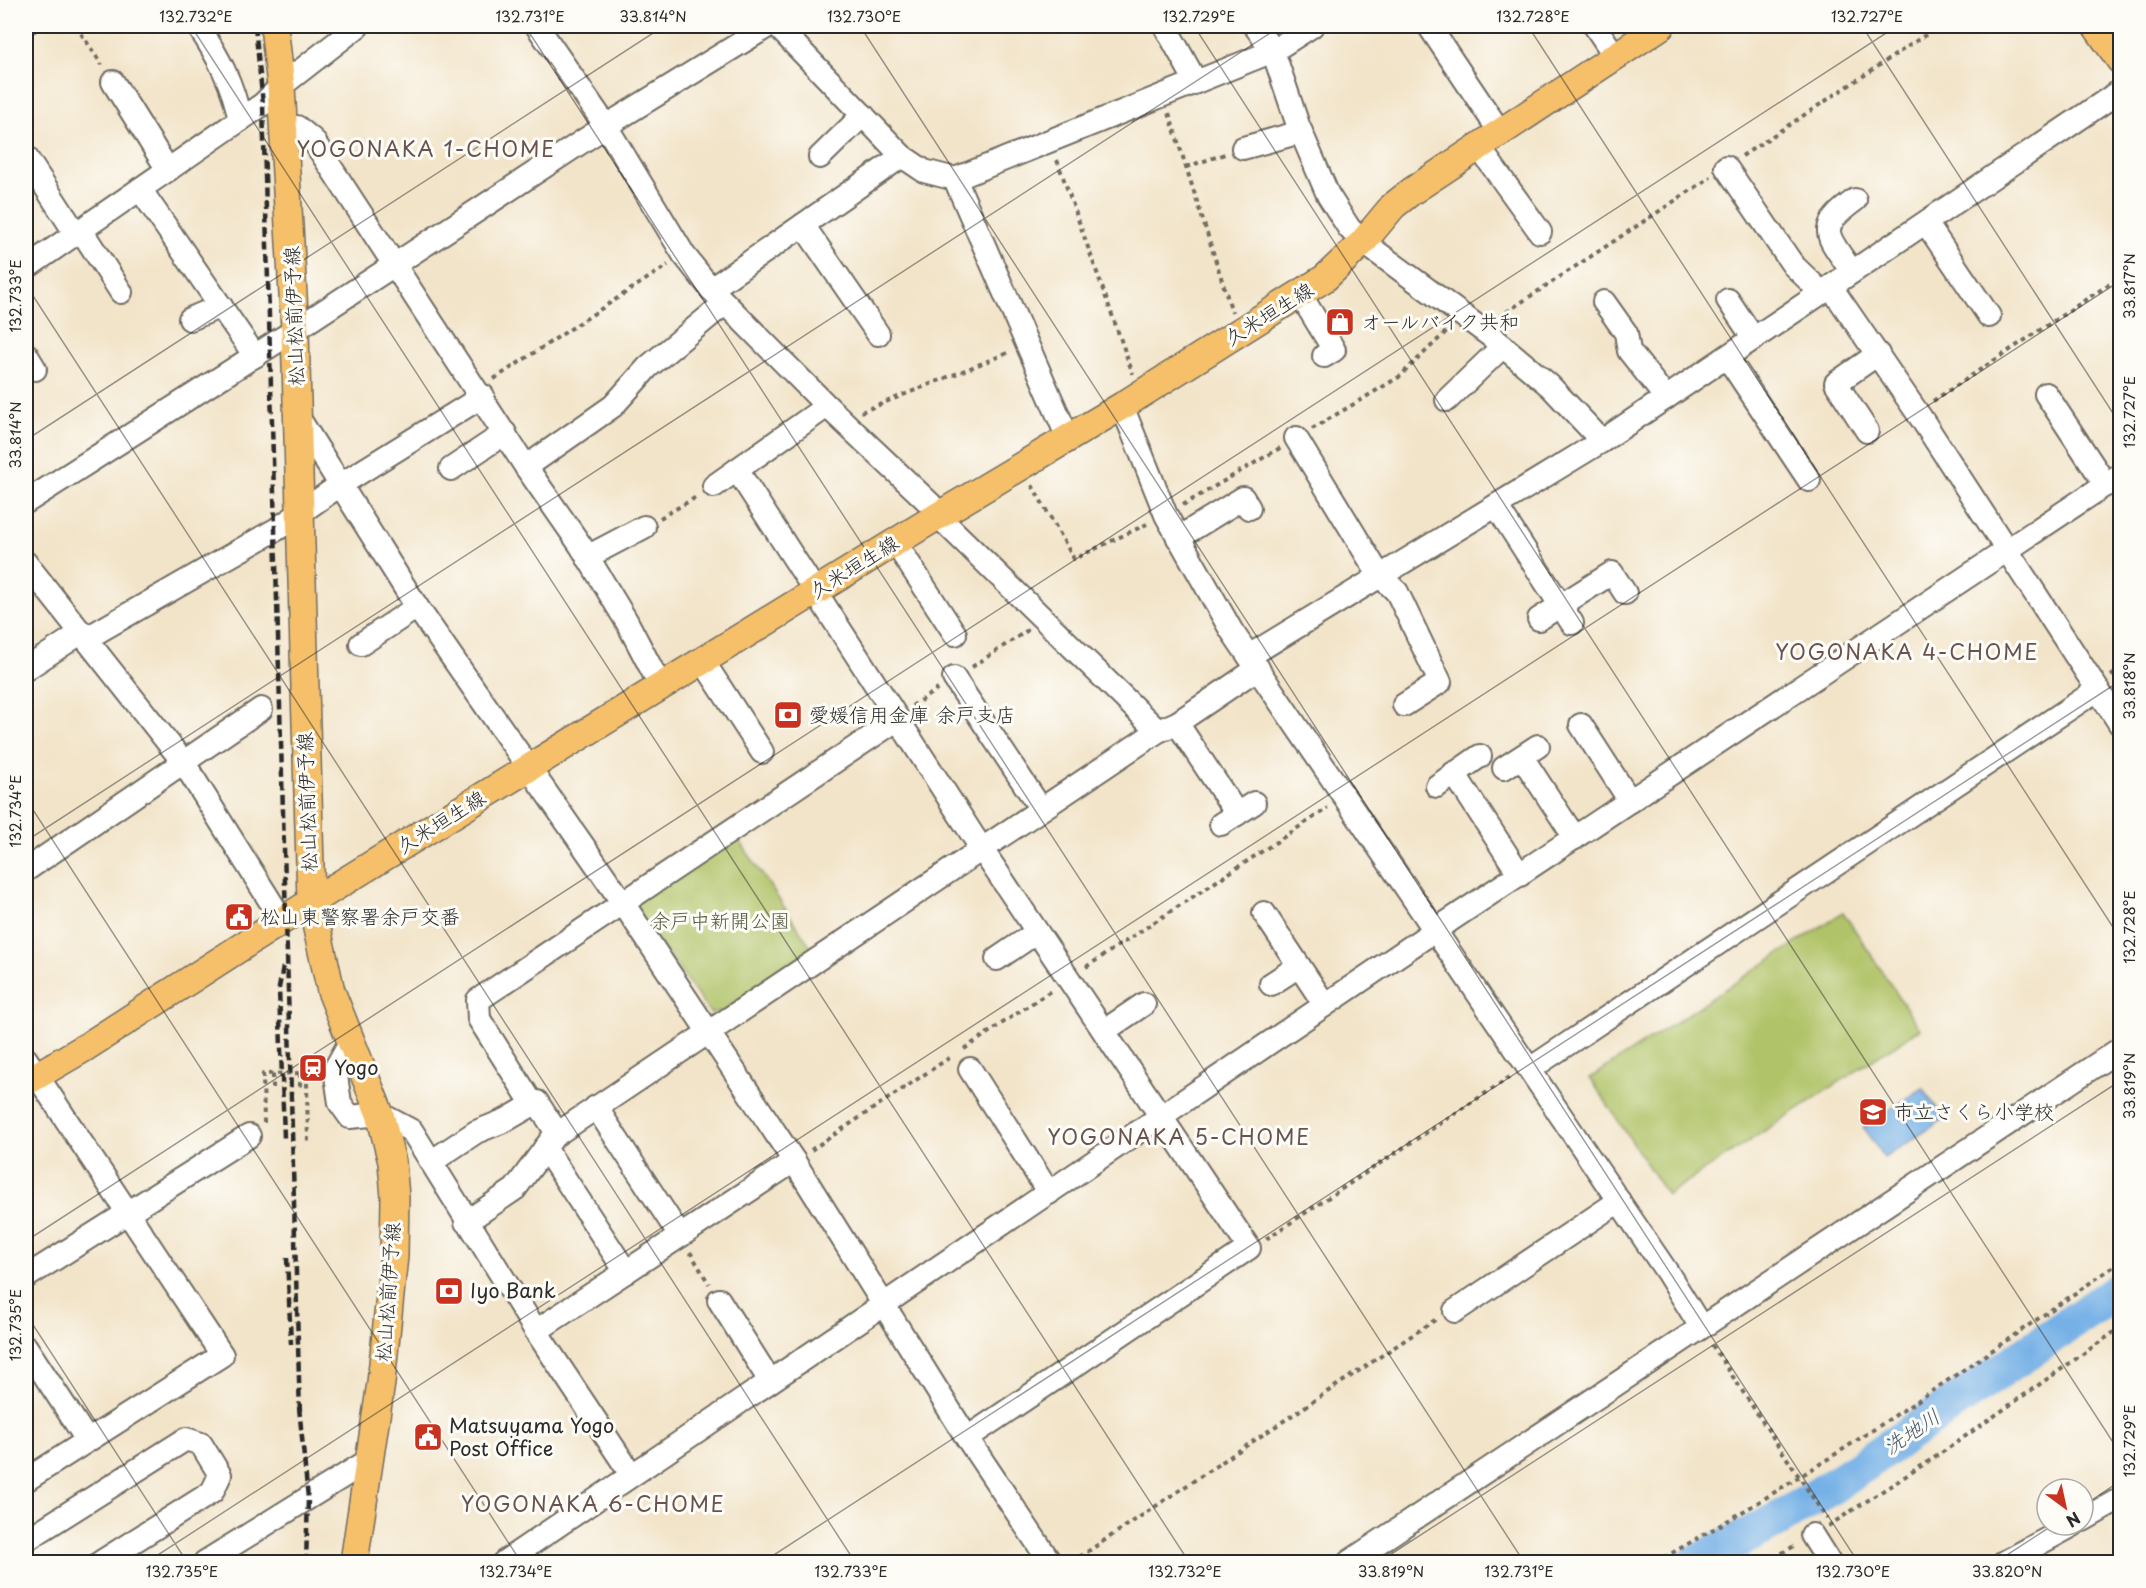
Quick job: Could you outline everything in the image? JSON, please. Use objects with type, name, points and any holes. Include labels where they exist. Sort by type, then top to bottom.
[{"type":"main road","name":"松山松前伊予線","points":[[274,26],[284,127],[295,330],[310,902],[331,991],[380,1114],[392,1162],[395,1197],[394,1256],[371,1459],[354,1563]]},
{"type":"main road","name":"久米垣生線","points":[[29,1072],[86,1047],[310,902],[939,515],[1131,400],[1325,278],[1363,242],[1393,206],[1489,139],[1661,26]]},
{"type":"main road","points":[[2096,26],[2121,60]]},
{"type":"street","points":[[198,26],[226,73],[235,94],[240,120]]},
{"type":"street","points":[[26,268],[263,104],[281,86],[358,26]]},
{"type":"street","points":[[537,26],[606,126],[684,255],[717,297],[939,515],[1168,727],[1237,813]]},
{"type":"street","points":[[26,502],[255,356],[606,126],[768,26]]},
{"type":"street","points":[[777,26],[902,156],[924,171],[955,179],[1272,51],[1312,26]]},
{"type":"street","points":[[1165,26],[1196,82]]},
{"type":"street","points":[[1255,26],[1272,51],[1300,132],[1336,208],[1349,228],[1363,242],[1503,346],[1550,386],[1602,441]]},
{"type":"street","points":[[1429,26],[1540,232]]},
{"type":"street","points":[[1595,26],[1615,56]]},
{"type":"street","points":[[113,82],[168,170]]},
{"type":"street","points":[[466,1222],[515,1189],[551,1141],[596,1107],[707,1031],[1041,808],[1168,727],[1254,662],[1379,575],[1497,507],[1602,441],[2121,91]]},
{"type":"street","points":[[820,157],[863,115]]},
{"type":"street","points":[[284,127],[297,127],[314,140],[587,557],[627,622],[661,687]]},
{"type":"street","points":[[1243,148],[1300,132]]},
{"type":"street","points":[[526,467],[613,406],[717,297],[803,225],[902,156]]},
{"type":"street","points":[[26,157],[122,292]]},
{"type":"street","points":[[1726,167],[1793,265],[1827,290],[1878,354],[2121,724]]},
{"type":"street","points":[[955,179],[1068,438]]},
{"type":"street","points":[[140,189],[222,295],[255,356]]},
{"type":"street","points":[[1852,272],[1830,238],[1828,224],[1833,216],[1855,200]]},
{"type":"street","points":[[1926,223],[1989,316]]},
{"type":"street","points":[[803,225],[878,333]]},
{"type":"street","points":[[1300,294],[1334,350],[1324,356]]},
{"type":"street","points":[[190,319],[222,295]]},
{"type":"street","points":[[1728,300],[1754,339]]},
{"type":"street","points":[[1603,303],[1626,333],[1629,351],[1666,398]]},
{"type":"street","points":[[1447,400],[1503,346]]},
{"type":"street","points":[[1867,431],[1836,383],[1878,354]]},
{"type":"street","points":[[1727,357],[1809,480]]},
{"type":"street","points":[[26,669],[299,514],[480,393]]},
{"type":"street","points":[[504,1563],[631,1474],[1437,929],[2113,480],[2046,394]]},
{"type":"street","points":[[1131,400],[1166,515],[1200,580],[1620,1201],[1701,1327]]},
{"type":"street","points":[[714,486],[834,413]]},
{"type":"street","points":[[297,417],[417,607],[623,903],[794,1161],[967,1438],[1050,1563]]},
{"type":"street","points":[[451,469],[505,433]]},
{"type":"street","points":[[1296,438],[1379,575],[1398,592],[1440,682],[1404,705]]},
{"type":"street","points":[[737,470],[981,848],[1249,1248],[967,1438]]},
{"type":"street","points":[[1178,538],[1244,498],[1249,508]]},
{"type":"street","points":[[1497,507],[1566,614]]},
{"type":"street","points":[[587,557],[644,527]]},
{"type":"street","points":[[896,542],[955,634]]},
{"type":"street","points":[[26,563],[184,763],[282,920]]},
{"type":"street","points":[[1539,619],[1566,614],[1612,573],[1625,593]]},
{"type":"street","points":[[362,644],[417,607]]},
{"type":"street","points":[[703,661],[762,752]]},
{"type":"street","points":[[954,678],[1041,808]]},
{"type":"street","points":[[1529,1067],[2097,690]]},
{"type":"street","points":[[26,870],[261,710]]},
{"type":"street","points":[[532,1103],[479,1018],[478,1000],[898,719]]},
{"type":"street","points":[[1579,726],[1630,801]]},
{"type":"street","points":[[1480,756],[1445,779],[1520,875]]},
{"type":"street","points":[[1521,757],[1575,838]]},
{"type":"street","points":[[1264,913],[1325,1005]]},
{"type":"street","points":[[997,959],[1037,932]]},
{"type":"street","points":[[1271,984],[1299,966]]},
{"type":"street","points":[[1104,1031],[1143,1004]]},
{"type":"street","points":[[1349,1563],[2121,1049]]},
{"type":"street","points":[[970,1069],[1049,1193]]},
{"type":"street","points":[[26,1480],[222,1355],[127,1212],[29,1072]]},
{"type":"street","points":[[431,1162],[476,1132],[506,1120],[537,1102],[551,1141],[626,1272]]},
{"type":"street","points":[[596,1107],[680,1236]]},
{"type":"street","points":[[380,1114],[412,1131],[466,1222],[631,1474]]},
{"type":"street","points":[[26,1278],[127,1212],[256,1133]]},
{"type":"street","points":[[536,1331],[794,1161]]},
{"type":"street","points":[[1455,1311],[1620,1201]]},
{"type":"street","points":[[719,1300],[770,1381]]},
{"type":"street","points":[[29,1339],[87,1440]]},
{"type":"street","points":[[26,1540],[186,1439],[201,1444],[220,1475],[212,1492],[100,1563]]},
{"type":"street","points":[[205,1563],[371,1459]]},
{"type":"street","points":[[2095,1513],[2121,1499]]},
{"type":"street","points":[[1820,1528],[1830,1563]]},
{"type":"street","points":[[2005,1563],[2052,1537]]},
{"type":"path","points":[[76,26],[113,82]]},
{"type":"path","points":[[1163,95],[1238,333]]},
{"type":"path","points":[[1050,141],[1131,400]]},
{"type":"path","points":[[1186,167],[1243,148]]},
{"type":"path","points":[[480,393],[684,255]]},
{"type":"path","points":[[1917,411],[2121,277]]},
{"type":"path","points":[[1022,466],[1074,559],[1166,515],[1399,377],[1464,315]]},
{"type":"path","points":[[834,413],[1027,345]]},
{"type":"path","points":[[644,527],[714,486]]},
{"type":"path","points":[[1249,1248],[1529,1067]]},
{"type":"path","points":[[256,1133],[263,1074],[301,1073],[300,1092]]},
{"type":"path","points":[[273,1074],[273,1088]]},
{"type":"path","points":[[307,1083],[308,1146]]},
{"type":"path","points":[[680,1236],[719,1300]]},
{"type":"path","points":[[1656,1563],[1800,1478],[1974,1364],[2121,1262]]},
{"type":"path","points":[[1072,1563],[1449,1311],[1455,1311]]},
{"type":"path","points":[[1701,1327],[1804,1483],[1820,1528]]},
{"type":"path","points":[[1766,1563],[1940,1454],[2121,1328]]},
{"type":"green space","name":"余戸中新開公園","points":[[735,834],[813,950],[722,1012],[710,1013],[636,910],[636,900]]},
{"type":"green space","points":[[1843,912],[1920,1029],[1667,1195],[1590,1078]]},
{"type":"water","points":[[1923,1088],[1944,1119],[1884,1158],[1863,1127]]},
{"type":"waterway","name":"洗地川","points":[[1696,1562],[1776,1521],[1834,1485],[2120,1289]]},
{"type":"railway","points":[[255,26],[263,104],[300,1415]]},
{"type":"railway","points":[[283,967],[279,988],[284,1138]]},
{"type":"railway","points":[[287,1258],[291,1344]]},
{"type":"railway","points":[[299,1407],[308,1498],[306,1562]]},
{"type":"place","name":"オールバイク共和","points":[[1340,322]]},
{"type":"place","name":"愛媛信用金庫 余戸支店","points":[[788,715]]},
{"type":"place","name":"松山東警察署余戸交番","points":[[239,917]]},
{"type":"place","name":"Yogo","points":[[313,1068]]},
{"type":"place","name":"市立さくら小学校","points":[[1873,1112]]},
{"type":"place","name":"Iyo Bank","points":[[449,1291]]},
{"type":"place","name":"Matsuyama Yogo Post Office","points":[[428,1437]]},
{"type":"district","name":"YOGONAKA 1-CHOME","points":[[426,150]]},
{"type":"district","name":"YOGONAKA 4-CHOME","points":[[1907,653]]},
{"type":"district","name":"YOGONAKA 5-CHOME","points":[[1179,1138]]},
{"type":"district","name":"YOGONAKA 6-CHOME","points":[[593,1505]]}]
